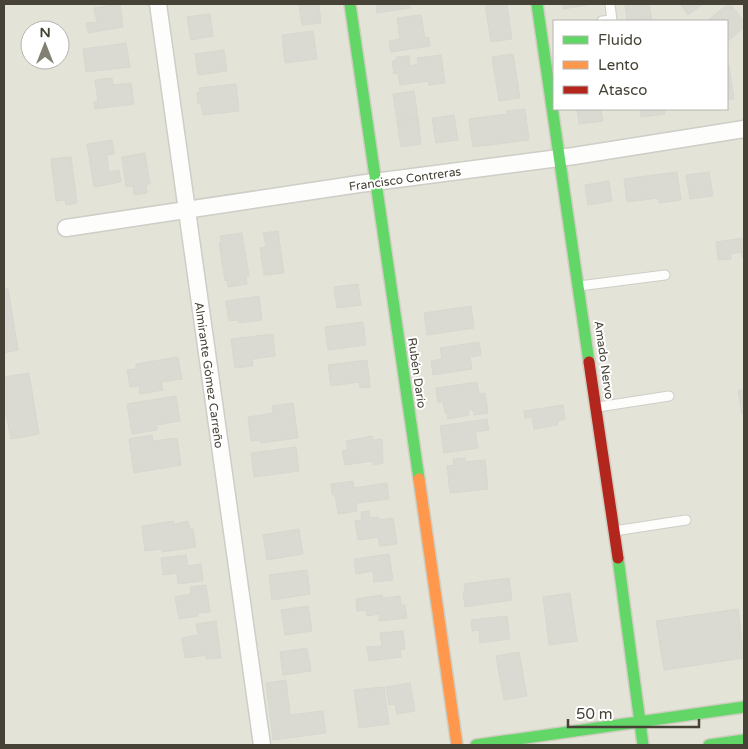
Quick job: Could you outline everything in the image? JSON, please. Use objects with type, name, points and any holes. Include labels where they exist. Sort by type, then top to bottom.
[{"type":"street","name":"Almirante Gómez Carreño","points":[[158,4],[262,745]]},
{"type":"street","name":"Rubén Darío","points":[[350,4],[457,745]]},
{"type":"street","name":"Amado Nervo","points":[[537,4],[543,28],[553,109]]},
{"type":"street","name":"Amado Nervo","points":[[553,110],[597,407],[643,745]]},
{"type":"street","name":"Francisco Contreras","points":[[66,228],[376,182],[559,158],[744,129]]},
{"type":"street","points":[[476,745],[744,707]]},
{"type":"street","points":[[710,745],[744,740]]},
{"type":"lane","points":[[610,4],[612,20]]},
{"type":"lane","points":[[579,286],[665,275]]},
{"type":"lane","points":[[597,407],[669,396]]},
{"type":"lane","points":[[614,530],[686,520]]},
{"type":"shaded area","points":[[4,4],[744,4],[744,745],[4,745]]},
{"type":"building","points":[[120,4],[123,27],[88,33],[86,23],[97,22],[94,8]]},
{"type":"building","points":[[299,4],[319,4],[321,23],[302,25]]},
{"type":"building","points":[[376,4],[409,4],[410,8],[377,13]]},
{"type":"building","points":[[485,4],[507,4],[512,39],[491,42]]},
{"type":"building","points":[[563,4],[587,4],[587,5],[563,9]]},
{"type":"building","points":[[625,4],[649,4],[651,17],[627,20]]},
{"type":"building","points":[[680,4],[703,4],[688,15]]},
{"type":"building","points":[[730,4],[744,21],[744,27],[728,41],[728,20],[708,20]]},
{"type":"building","points":[[210,14],[213,36],[191,40],[187,17]]},
{"type":"building","points":[[421,15],[425,38],[429,37],[430,46],[391,52],[389,41],[400,39],[397,18]]},
{"type":"building","points":[[651,17],[652,20],[627,20]]},
{"type":"building","points":[[313,31],[317,59],[285,63],[282,35]]},
{"type":"building","points":[[126,43],[130,67],[86,72],[83,49]]},
{"type":"building","points":[[224,50],[227,71],[198,75],[195,54]]},
{"type":"building","points":[[513,54],[520,98],[499,101],[492,57]]},
{"type":"building","points":[[441,55],[445,83],[429,85],[428,81],[400,85],[398,73],[394,74],[392,61],[396,60],[396,57],[409,56],[410,66],[418,64],[417,58]]},
{"type":"building","points":[[728,66],[729,66],[734,99],[728,100]]},
{"type":"building","points":[[112,78],[113,85],[131,83],[134,104],[95,109],[94,102],[98,102],[95,80]]},
{"type":"building","points":[[236,84],[239,111],[203,115],[201,104],[198,104],[197,93],[200,92],[199,88]]},
{"type":"building","points":[[414,91],[418,118],[397,121],[393,94]]},
{"type":"building","points":[[525,109],[529,140],[473,147],[469,119],[507,114],[506,111]]},
{"type":"building","points":[[577,110],[601,110],[603,121],[579,124]]},
{"type":"building","points":[[640,110],[664,110],[665,114],[641,117]]},
{"type":"building","points":[[454,115],[458,140],[436,143],[432,118]]},
{"type":"building","points":[[418,118],[421,144],[401,147],[397,121]]},
{"type":"building","points":[[112,140],[114,154],[107,155],[109,172],[119,170],[121,182],[94,187],[87,144]]},
{"type":"building","points":[[145,153],[150,184],[146,184],[147,193],[134,195],[133,186],[126,187],[122,157]]},
{"type":"building","points":[[71,157],[77,203],[66,205],[65,200],[56,201],[51,159]]},
{"type":"building","points":[[677,172],[681,200],[659,203],[658,198],[627,202],[624,179]]},
{"type":"building","points":[[709,172],[713,196],[690,199],[686,175]]},
{"type":"building","points":[[609,181],[612,201],[588,205],[585,185]]},
{"type":"building","points":[[278,231],[284,273],[264,275],[260,248],[266,247],[263,233]]},
{"type":"building","points":[[242,233],[249,276],[246,277],[247,284],[228,287],[227,280],[225,281],[219,243],[221,242],[220,236]]},
{"type":"building","points":[[744,238],[744,257],[742,257],[741,252],[731,254],[731,259],[718,260],[716,242]]},
{"type":"building","points":[[358,284],[361,305],[337,308],[334,287]]},
{"type":"building","points":[[4,289],[8,289],[18,350],[4,353]]},
{"type":"building","points":[[259,296],[262,320],[239,323],[238,320],[229,321],[226,301]]},
{"type":"building","points":[[471,306],[474,328],[427,335],[424,313]]},
{"type":"building","points":[[363,322],[366,345],[328,350],[325,327]]},
{"type":"building","points":[[273,334],[275,356],[252,359],[253,366],[235,368],[231,339]]},
{"type":"building","points":[[479,342],[481,355],[470,357],[472,369],[433,375],[431,361],[442,359],[440,348]]},
{"type":"building","points":[[178,357],[182,379],[161,382],[163,390],[140,394],[139,386],[130,387],[127,370],[136,369],[136,364]]},
{"type":"building","points":[[367,360],[370,387],[360,388],[359,382],[331,386],[328,365]]},
{"type":"building","points":[[29,373],[39,434],[11,439],[6,414],[4,415],[4,377]]},
{"type":"building","points":[[477,382],[479,394],[485,393],[488,413],[474,415],[473,410],[469,410],[469,415],[448,419],[443,402],[438,403],[436,388]]},
{"type":"building","points":[[744,389],[744,413],[742,414],[738,391]]},
{"type":"building","points":[[176,396],[180,421],[157,425],[157,430],[132,434],[127,404]]},
{"type":"building","points":[[293,403],[298,438],[261,443],[260,440],[251,441],[248,417],[273,413],[272,406]]},
{"type":"building","points":[[563,405],[565,419],[557,421],[558,425],[534,429],[532,417],[525,418],[524,411]]},
{"type":"building","points":[[487,419],[489,430],[475,432],[478,448],[444,453],[440,426]]},
{"type":"building","points":[[152,435],[153,441],[177,438],[181,465],[134,473],[129,439]]},
{"type":"building","points":[[372,436],[373,440],[382,439],[383,463],[373,465],[373,461],[345,465],[342,451],[348,450],[346,441]]},
{"type":"building","points":[[296,447],[299,471],[254,477],[251,453]]},
{"type":"building","points":[[465,458],[465,462],[485,460],[488,489],[450,493],[447,466],[454,465],[453,459]]},
{"type":"building","points":[[353,481],[354,488],[387,483],[389,499],[356,503],[357,511],[338,514],[335,495],[332,495],[331,484]]},
{"type":"building","points":[[369,511],[370,518],[378,517],[380,520],[393,518],[397,544],[380,546],[378,537],[358,540],[355,521],[362,520],[361,512]]},
{"type":"building","points":[[174,521],[174,524],[188,521],[190,529],[193,529],[196,547],[162,552],[161,549],[145,551],[142,526]]},
{"type":"building","points":[[299,529],[303,554],[267,560],[263,535]]},
{"type":"building","points":[[389,554],[393,580],[374,582],[373,571],[356,574],[354,559]]},
{"type":"building","points":[[186,555],[188,566],[201,564],[203,581],[178,584],[177,573],[163,575],[161,558]]},
{"type":"building","points":[[307,570],[310,594],[272,600],[269,575]]},
{"type":"building","points":[[509,578],[512,600],[465,607],[464,584]]},
{"type":"building","points":[[206,585],[210,612],[198,613],[198,616],[179,619],[175,597],[191,594],[190,587]]},
{"type":"building","points":[[570,593],[577,641],[549,645],[543,597]]},
{"type":"building","points":[[382,595],[383,598],[400,596],[401,605],[405,605],[407,618],[379,621],[379,614],[367,616],[366,610],[357,611],[356,599]]},
{"type":"building","points":[[308,606],[312,631],[285,635],[281,610]]},
{"type":"building","points":[[738,609],[744,658],[664,670],[656,621]]},
{"type":"building","points":[[507,616],[510,639],[480,643],[479,630],[472,631],[471,620]]},
{"type":"building","points":[[216,621],[221,658],[206,659],[206,655],[185,658],[182,638],[198,635],[196,624]]},
{"type":"building","points":[[403,631],[405,649],[400,650],[401,657],[369,661],[367,647],[382,646],[380,633]]},
{"type":"building","points":[[307,648],[311,671],[283,675],[280,652]]},
{"type":"building","points":[[519,652],[527,696],[504,700],[496,656]]},
{"type":"building","points":[[286,680],[290,715],[323,711],[326,733],[273,740],[266,683]]},
{"type":"building","points":[[410,683],[415,711],[397,714],[395,704],[389,705],[386,687]]},
{"type":"building","points":[[384,687],[389,724],[359,728],[354,690]]},
{"type":"traffic: fast","points":[[350,4],[419,479]]},
{"type":"traffic: fast","points":[[537,4],[589,362]]},
{"type":"traffic: fast","points":[[618,558],[643,745]]},
{"type":"traffic: fast","points":[[476,745],[744,707]]},
{"type":"traffic: fast","points":[[709,745],[744,740]]},
{"type":"traffic: slow","points":[[419,479],[457,745]]},
{"type":"traffic: jam","points":[[589,362],[618,558]]}]
